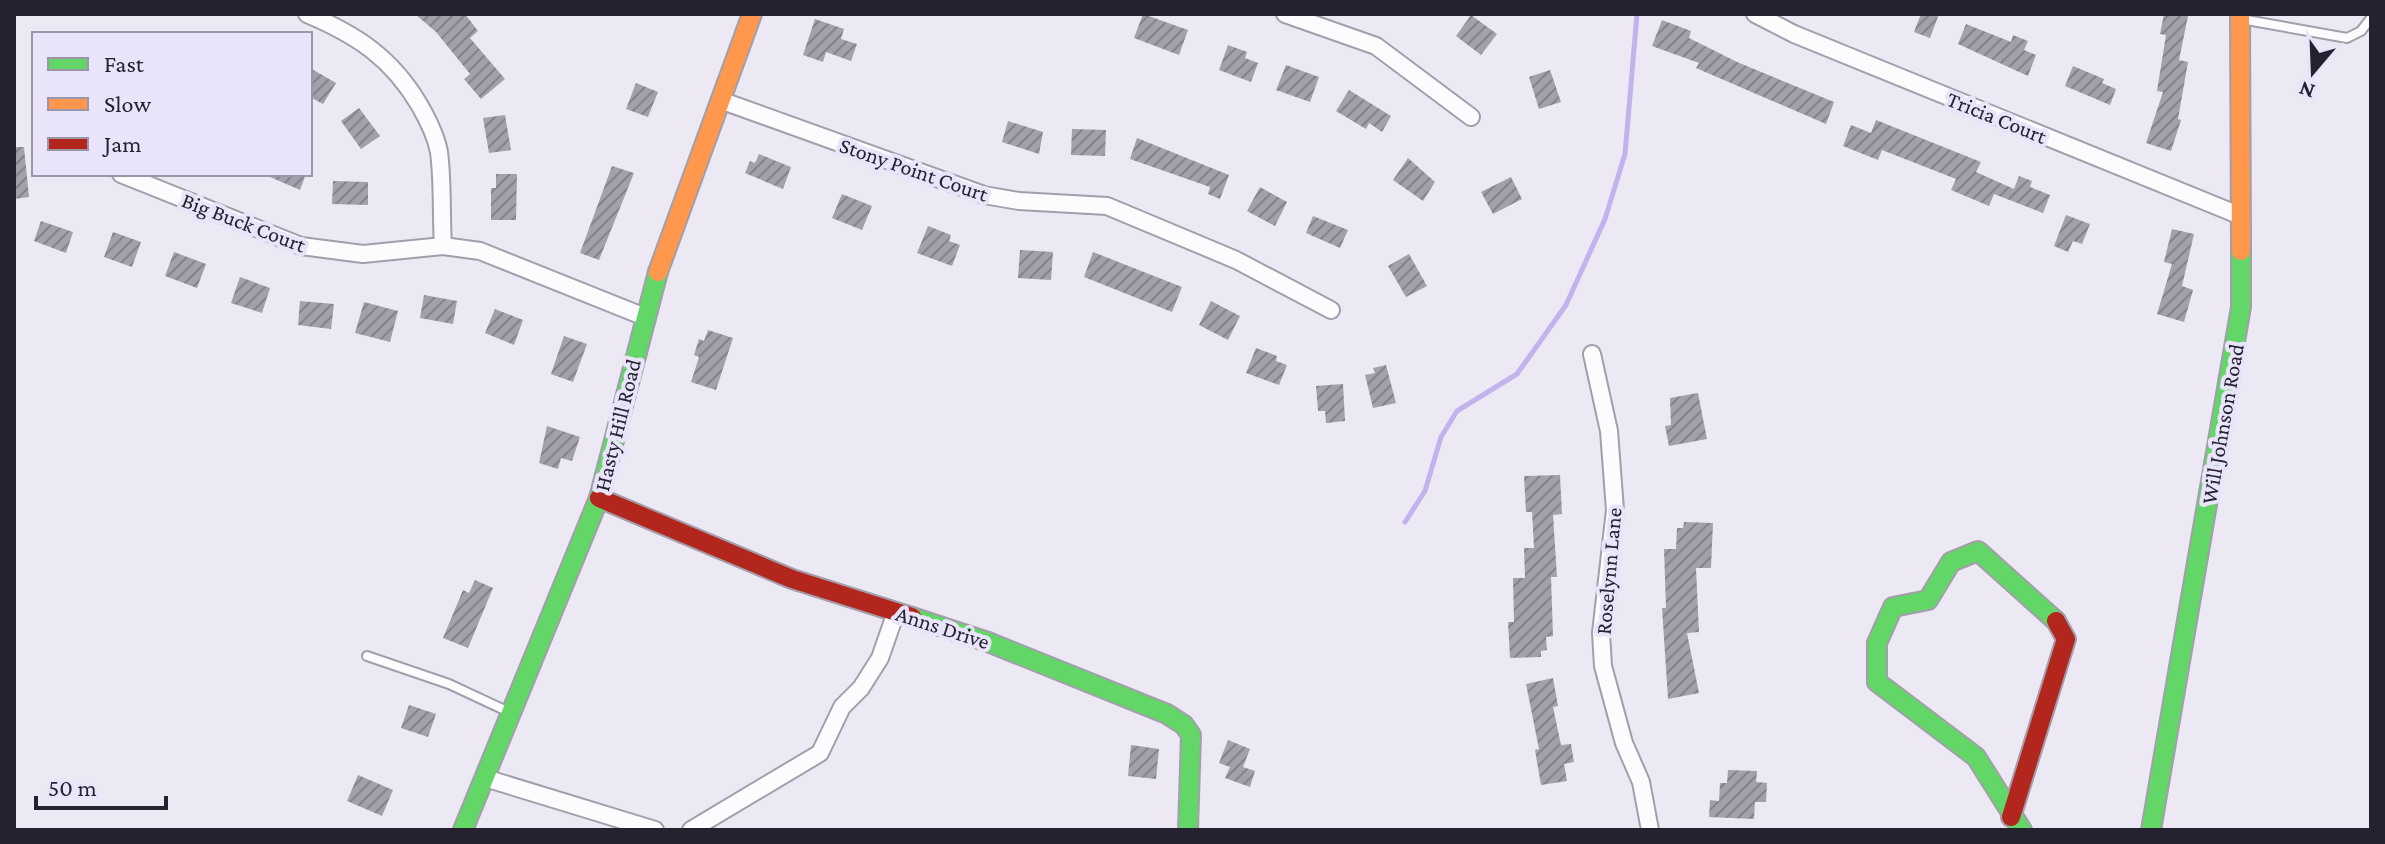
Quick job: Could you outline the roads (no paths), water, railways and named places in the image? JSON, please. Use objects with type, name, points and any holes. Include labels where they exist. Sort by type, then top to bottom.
[{"type":"street","points":[[307,14],[343,29],[374,48],[399,72],[413,95],[428,121],[439,150],[443,246]]},
{"type":"street","name":"Hasty Hill Road","points":[[463,830],[599,498],[645,317],[686,185],[752,14]]},
{"type":"street","points":[[1285,14],[1376,46],[1471,117]]},
{"type":"street","name":"Tricia Court","points":[[1755,14],[1794,34],[2241,216]]},
{"type":"street","name":"Will Johnson Road","points":[[2151,830],[2239,322],[2240,17]]},
{"type":"street","name":"Stony Point Court","points":[[720,100],[984,195],[1019,201],[1107,206],[1236,260],[1331,310]]},
{"type":"street","name":"Big Buck Court","points":[[126,176],[301,246],[363,254],[443,246],[480,251],[645,317]]},
{"type":"street","name":"Roselynn Lane","points":[[1592,354],[1609,431],[1615,510],[1601,633],[1603,666],[1624,743],[1641,782],[1650,830]]},
{"type":"street","name":"Anns Drive","points":[[599,498],[792,579],[988,642],[1137,702],[1184,725],[1191,735],[1188,830]]},
{"type":"street","points":[[1978,551],[2061,625],[2066,639],[2017,824],[1978,758],[1877,682],[1873,655],[1878,631],[1885,619],[1893,607],[1928,600],[1942,570],[1960,553],[1978,551]]},
{"type":"street","points":[[691,830],[820,753],[842,707],[861,688],[880,658],[896,612]]},
{"type":"street","points":[[485,778],[655,830]]},
{"type":"lane","points":[[2240,17],[2347,38],[2361,31],[2371,18]]},
{"type":"lane","points":[[367,656],[449,684],[512,713]]},
{"type":"waterway","points":[[1405,522],[1425,491],[1441,437],[1457,411],[1517,374],[1566,305],[1605,219],[1625,154],[1637,14]]}]
